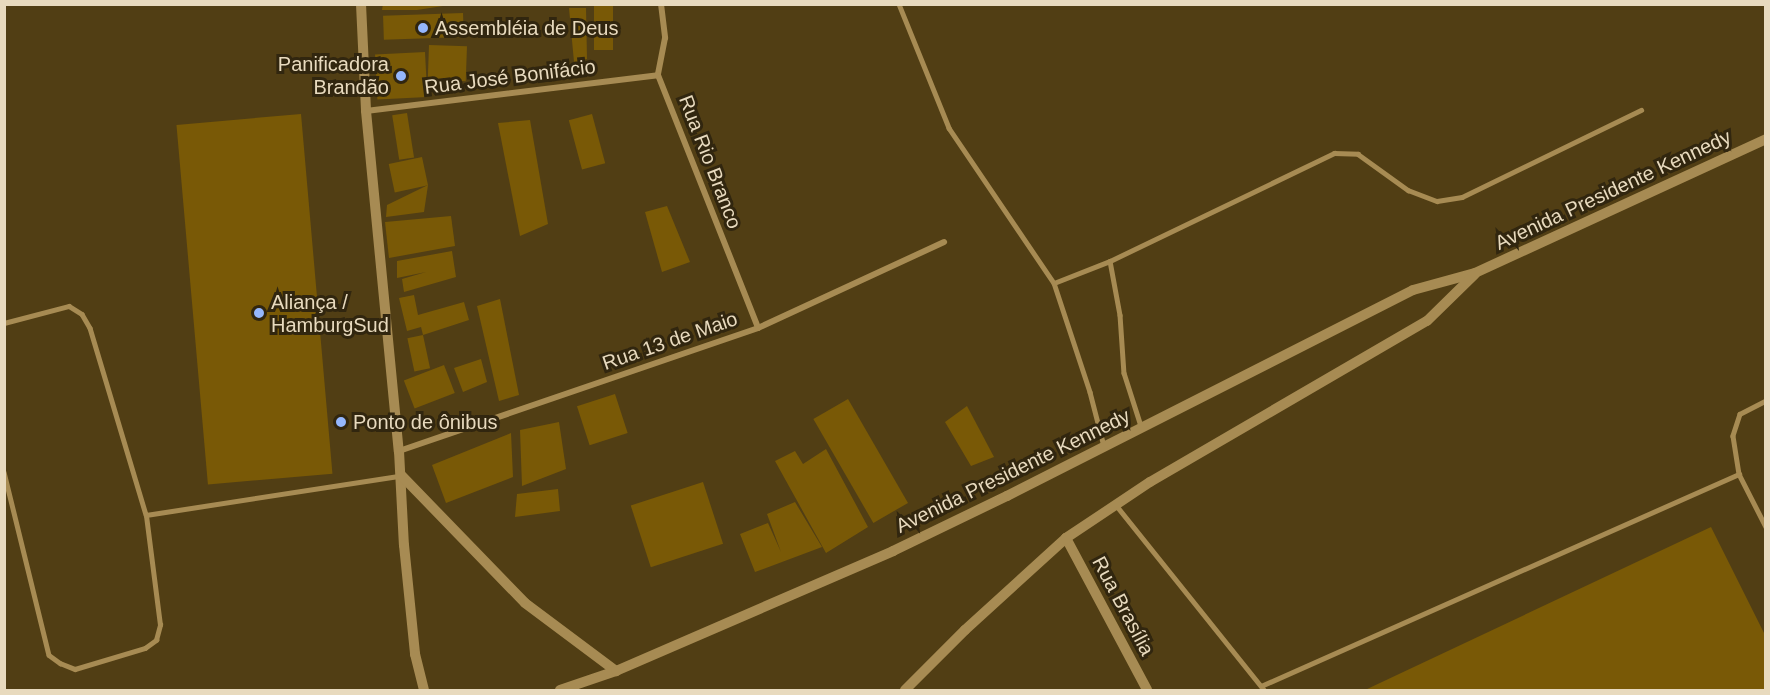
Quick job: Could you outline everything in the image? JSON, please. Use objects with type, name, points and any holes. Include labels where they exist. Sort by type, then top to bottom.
[{"type":"street","points":[[361,4],[366,111],[399,451],[404,545],[415,654],[424,690]]},
{"type":"street","points":[[658,75],[665,38],[661,4]]},
{"type":"street","name":"Rua José Bonifácio","points":[[366,111],[658,75]]},
{"type":"street","name":"Rua Rio Branco","points":[[658,75],[758,328]]},
{"type":"street","name":"Avenida Presidente Kennedy","points":[[560,690],[616,671],[893,550],[1142,428],[1413,290],[1475,273],[1766,139]]},
{"type":"street","name":"Rua 13 de Maio","points":[[399,451],[758,328],[944,242]]},
{"type":"street","name":"Avenida Presidente Kennedy","points":[[904,690],[964,630],[1066,538],[1116,505],[1427,321],[1475,273]]},
{"type":"street","points":[[401,475],[525,603],[616,671]]},
{"type":"street","name":"Rua Brasília","points":[[1066,538],[1147,690]]},
{"type":"lane","points":[[899,4],[949,128],[1054,283],[1090,392],[1104,446]]},
{"type":"lane","points":[[1054,283],[1110,261],[1334,153],[1358,154],[1408,190],[1437,201],[1462,197],[1641,110]]},
{"type":"lane","points":[[1110,261],[1120,315],[1124,373],[1142,428]]},
{"type":"lane","points":[[4,323],[69,306],[82,314],[90,328],[146,515],[160,625],[156,640],[146,648],[75,669],[60,663],[49,655],[4,472]]},
{"type":"lane","points":[[1766,401],[1740,414],[1732,436],[1739,474],[1766,526]]},
{"type":"lane","points":[[1116,505],[1262,688],[1739,474]]},
{"type":"lane","points":[[146,515],[401,475]]},
{"type":"building","points":[[383,4],[443,4],[443,6],[417,10],[382,10]]},
{"type":"building","points":[[594,4],[613,4],[613,50],[594,50]]},
{"type":"building","points":[[569,8],[586,8],[587,59],[574,62]]},
{"type":"building","name":"Assembléia de Deus","points":[[463,13],[464,37],[384,40],[383,16]]},
{"type":"building","points":[[429,45],[467,46],[466,81],[428,80]]},
{"type":"building","name":"Panificadora Brandão","points":[[425,52],[427,97],[377,100],[375,55]]},
{"type":"building","points":[[407,113],[414,157],[399,160],[392,115]]},
{"type":"building","name":"Aliança / HamburgSud","points":[[301,114],[332,474],[208,485],[176,125]]},
{"type":"building","points":[[592,114],[605,163],[582,169],[569,120]]},
{"type":"building","points":[[530,120],[548,224],[520,236],[498,123]]},
{"type":"building","points":[[422,157],[428,185],[395,192],[389,164]]},
{"type":"building","points":[[428,185],[424,212],[386,217],[387,205]]},
{"type":"building","points":[[667,206],[690,262],[662,272],[645,212]]},
{"type":"building","points":[[451,216],[455,246],[389,258],[385,222]]},
{"type":"building","points":[[452,251],[456,277],[404,292],[402,279],[426,272],[397,278],[397,261]]},
{"type":"building","points":[[414,295],[418,315],[464,302],[469,320],[423,335],[421,327],[407,331],[399,298]]},
{"type":"building","points":[[500,299],[519,395],[499,401],[477,306]]},
{"type":"building","points":[[423,335],[430,368],[414,372],[407,338]]},
{"type":"building","points":[[481,359],[487,382],[463,392],[454,368]]},
{"type":"building","points":[[444,365],[455,393],[415,408],[404,380]]},
{"type":"building","points":[[615,394],[628,433],[590,445],[577,406]]},
{"type":"building","points":[[848,399],[908,503],[873,523],[813,419]]},
{"type":"building","points":[[967,406],[994,457],[971,466],[945,422]]},
{"type":"building","points":[[559,422],[566,469],[522,486],[520,430]]},
{"type":"building","points":[[511,433],[513,477],[446,503],[432,465]]},
{"type":"building","points":[[826,449],[868,527],[826,553],[775,461],[795,451],[803,464]]},
{"type":"building","points":[[703,482],[723,544],[651,567],[631,505]]},
{"type":"building","points":[[558,489],[560,511],[515,517],[517,494]]},
{"type":"building","points":[[795,502],[822,547],[755,572],[740,534],[768,523],[781,552],[767,514]]},
{"type":"building","points":[[1711,527],[1766,637],[1766,690],[1365,690]]},
{"type":"place","name":"Assembléia de Deus","points":[[423,28]]},
{"type":"place","name":"Panificadora Brandão","points":[[401,76]]},
{"type":"place","name":"Aliança / HamburgSud","points":[[259,313]]},
{"type":"place","name":"Ponto de ônibus","points":[[341,422]]}]
